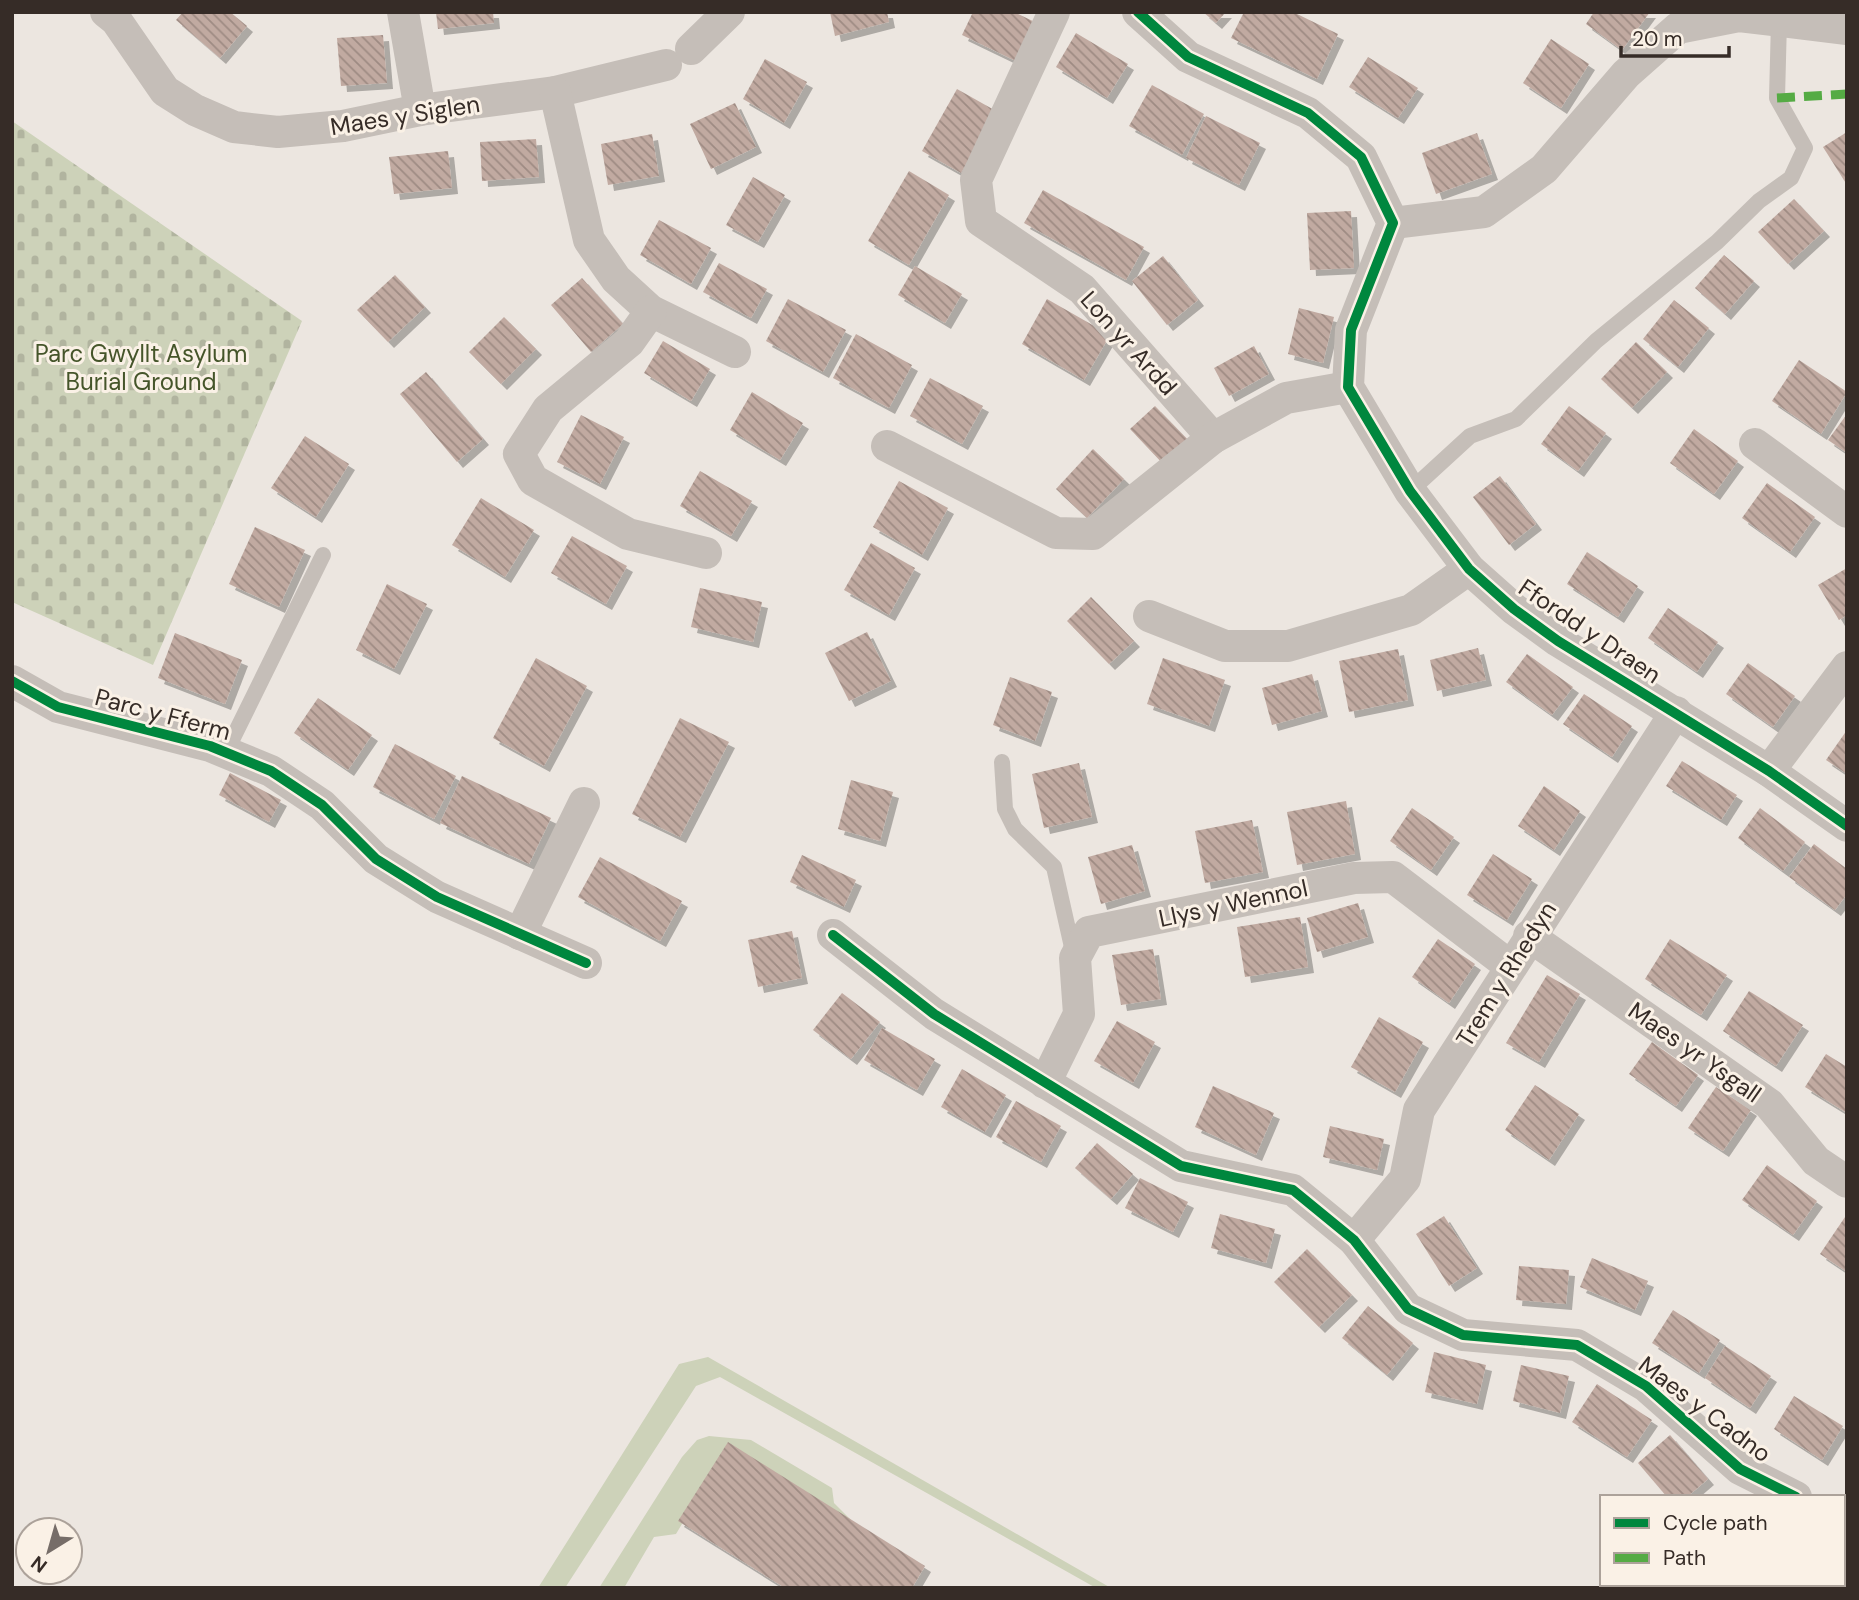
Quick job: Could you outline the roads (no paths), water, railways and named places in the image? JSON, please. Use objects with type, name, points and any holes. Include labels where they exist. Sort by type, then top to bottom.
[{"type":"street","name":"Maes y Siglen","points":[[106,12],[116,20],[165,92],[195,110],[234,127],[278,132],[343,126],[420,110],[555,92],[678,57],[729,12]]},
{"type":"street","points":[[403,12],[420,110]]},
{"type":"street","name":"Lon yr Ardd","points":[[1055,12],[976,180],[981,221],[1082,289],[1213,438]]},
{"type":"street","points":[[887,446],[1056,533],[1093,534],[1213,438],[1286,398],[1348,387],[1351,330],[1393,223],[1362,157],[1308,113],[1188,57],[1138,12]]},
{"type":"street","points":[[1393,223],[1484,212],[1544,169],[1626,74],[1678,28],[1740,16],[1847,29]]},
{"type":"street","points":[[555,92],[589,240],[616,279],[651,312],[735,352]]},
{"type":"street","points":[[651,312],[629,342],[548,409],[519,454],[533,480],[628,534],[706,553]]},
{"type":"street","name":"Ffordd y Draen","points":[[1348,387],[1410,491],[1469,569],[1514,610],[1558,641],[1769,771],[1847,825]]},
{"type":"street","points":[[1755,444],[1847,512]]},
{"type":"street","points":[[1149,616],[1225,646],[1288,646],[1411,610],[1469,569]]},
{"type":"street","points":[[1769,771],[1847,667]]},
{"type":"street","name":"Parc y Fferm","points":[[12,681],[58,706],[226,752],[271,771],[312,799],[376,859],[437,897],[586,963]]},
{"type":"street","name":"Trem y Rhedyn","points":[[1353,1240],[1405,1179],[1419,1110],[1676,712]]},
{"type":"street","points":[[520,934],[584,803]]},
{"type":"street","name":"Llys y Wennol","points":[[1075,958],[1090,932],[1354,878],[1393,877],[1510,966]]},
{"type":"street","name":"Maes y Cadno","points":[[833,935],[934,1014],[1181,1166],[1293,1190],[1353,1240],[1408,1309],[1462,1335],[1577,1345],[1646,1386],[1740,1469],[1792,1495]]},
{"type":"street","name":"Maes yr Ysgall","points":[[1529,936],[1769,1104],[1816,1161],[1847,1182]]},
{"type":"street","points":[[1045,1083],[1079,1014],[1075,958]]},
{"type":"lane","points":[[1410,491],[1469,436],[1516,419],[1596,341],[1717,242],[1759,201],[1791,178],[1805,148],[1777,98],[1779,21]]},
{"type":"lane","points":[[226,752],[323,555]]},
{"type":"lane","points":[[1002,762],[1005,809],[1015,830],[1054,866],[1075,958]]},
{"type":"park label","name":"Parc Gwyllt Asylum Burial Ground","points":[[141,367]]}]
